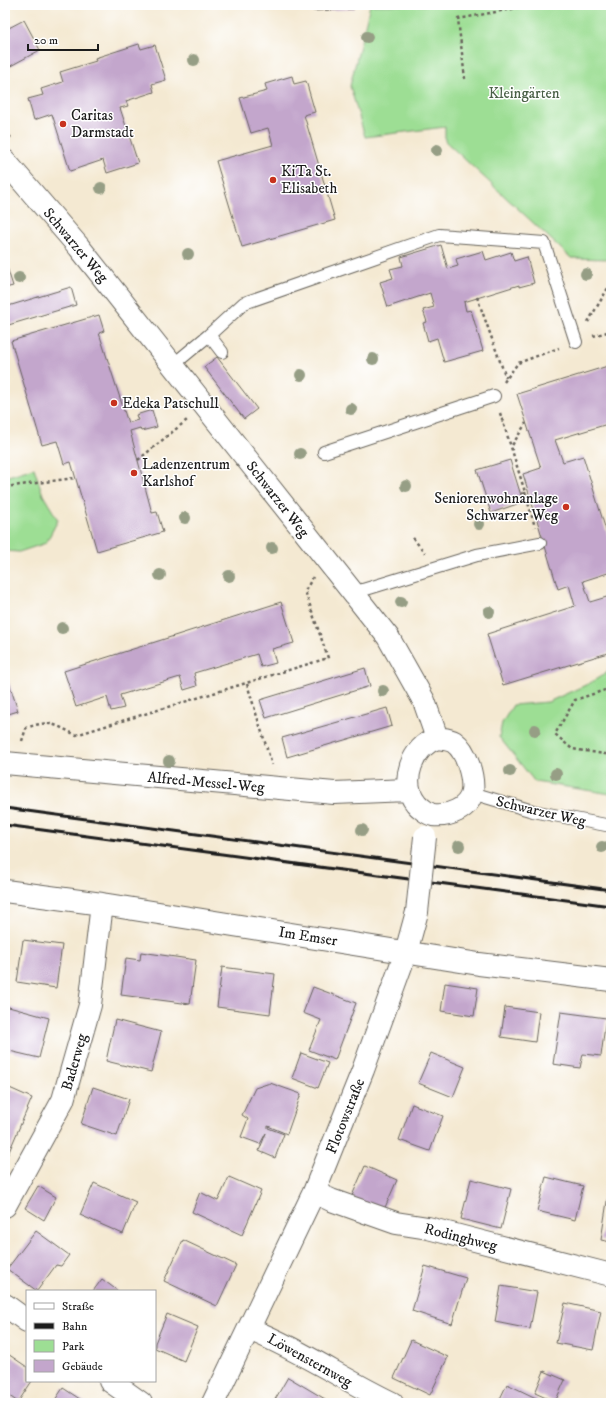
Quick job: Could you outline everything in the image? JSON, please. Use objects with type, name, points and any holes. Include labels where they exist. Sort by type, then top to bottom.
[{"type":"street","name":"Schwarzer Weg","points":[[5,161],[79,246],[388,637],[421,694],[437,738]]},
{"type":"street","points":[[437,738],[453,741],[460,748],[472,777],[472,793],[467,802],[458,810],[446,815],[431,815],[417,805],[408,790],[411,765],[416,755],[423,745],[437,738]]},
{"type":"street","name":"Alfred-Messel-Weg","points":[[5,763],[334,793],[408,790]]},
{"type":"street","name":"Flotowstraße","points":[[213,1403],[314,1192],[363,1070],[406,952],[417,912],[425,837],[431,815]]},
{"type":"street","name":"Im Emser","points":[[5,892],[102,904],[479,964],[611,980]]},
{"type":"street","name":"Baderweg","points":[[5,1206],[63,1100],[90,1005],[102,904]]},
{"type":"street","name":"Rodinghweg","points":[[314,1192],[331,1200],[396,1223],[428,1228],[611,1275]]},
{"type":"street","points":[[5,1305],[26,1319]]},
{"type":"street","name":"Löwensternweg","points":[[248,1329],[267,1336],[352,1384],[392,1403]]},
{"type":"street","points":[[111,1382],[141,1403]]},
{"type":"lane","points":[[173,365],[244,303],[439,235],[544,243],[576,342]]},
{"type":"lane","points":[[209,335],[222,352]]},
{"type":"lane","points":[[324,452],[494,396]]},
{"type":"lane","points":[[353,593],[477,555],[540,543]]},
{"type":"lane","name":"Schwarzer Weg","points":[[472,793],[533,811],[611,826]]},
{"type":"path","points":[[466,79],[458,19],[533,5]]},
{"type":"path","points":[[540,543],[494,396],[518,363],[576,342],[611,283]]},
{"type":"path","points":[[477,298],[506,378]]},
{"type":"path","points":[[138,460],[190,418]]},
{"type":"path","points":[[511,447],[526,423]]},
{"type":"path","points":[[5,487],[75,478]]},
{"type":"path","points":[[521,494],[525,492]]},
{"type":"path","points":[[26,728],[48,722],[76,735],[328,658],[305,591],[313,576]]},
{"type":"path","points":[[247,684],[280,789]]},
{"type":"path","points":[[611,688],[575,700],[555,734],[572,749],[611,755]]},
{"type":"green space","name":"Kleingärten","points":[[370,5],[611,5],[611,259],[571,258],[445,141],[445,127],[365,137],[350,86]]},
{"type":"green space","points":[[34,468],[43,495],[58,520],[46,543],[19,552],[5,551],[5,477]]},
{"type":"green space","points":[[611,670],[611,794],[535,782],[499,737],[502,723],[513,705],[548,702],[590,683]]},
{"type":"building","points":[[313,5],[355,5],[354,9],[313,11]]},
{"type":"building","points":[[24,20],[40,50],[5,69],[5,30]]},
{"type":"building","points":[[139,44],[141,49],[155,45],[166,80],[152,84],[154,92],[126,101],[128,106],[120,108],[138,163],[107,173],[103,160],[70,171],[52,114],[34,120],[28,99],[43,95],[41,89],[63,82],[60,72],[96,61],[95,58]]},
{"type":"building","name":"KiTa St. Elisabeth","points":[[292,76],[294,84],[306,81],[315,112],[304,115],[335,220],[242,247],[216,161],[273,145],[268,128],[251,133],[240,98],[267,91],[265,84]]},
{"type":"building","points":[[441,245],[448,269],[458,266],[456,259],[483,251],[486,260],[511,252],[514,261],[527,257],[534,283],[519,287],[519,285],[464,302],[466,311],[471,310],[483,351],[444,362],[437,338],[428,341],[423,323],[427,322],[423,310],[434,307],[430,293],[388,307],[380,282],[393,278],[390,269],[403,266],[401,257]]},
{"type":"building","points":[[5,261],[13,286],[5,288]]},
{"type":"building","points":[[71,287],[76,305],[5,326],[5,307]]},
{"type":"building","points":[[99,315],[104,331],[99,333],[128,423],[138,420],[136,415],[152,410],[157,427],[141,431],[140,428],[130,431],[152,513],[157,512],[163,532],[97,551],[71,462],[64,464],[57,441],[42,445],[11,341]]},
{"type":"building","points":[[217,357],[257,409],[244,419],[204,367]]},
{"type":"building","points":[[611,365],[611,423],[555,440],[563,462],[583,456],[609,540],[611,539],[611,572],[583,581],[590,602],[610,596],[611,652],[503,685],[487,634],[575,606],[569,585],[558,589],[523,474],[541,468],[517,394]]},
{"type":"building","points":[[510,460],[523,502],[491,513],[477,470]]},
{"type":"building","points":[[281,602],[294,643],[272,649],[276,663],[261,667],[257,654],[194,673],[197,686],[184,690],[180,677],[120,695],[124,708],[111,711],[107,697],[76,707],[64,671]]},
{"type":"building","points":[[365,668],[370,686],[266,718],[260,700]]},
{"type":"building","points":[[5,670],[18,711],[5,715]]},
{"type":"building","points":[[387,708],[392,726],[287,757],[282,738]]},
{"type":"building","points":[[23,940],[62,945],[56,988],[17,982]]},
{"type":"building","points":[[141,952],[196,960],[190,1004],[121,995],[126,958],[140,960]]},
{"type":"building","points":[[222,967],[275,974],[270,1014],[217,1007]]},
{"type":"building","points":[[445,983],[478,988],[474,1016],[441,1011]]},
{"type":"building","points":[[313,987],[356,1003],[335,1060],[309,1050],[321,1020],[303,1013]]},
{"type":"building","points":[[5,1006],[49,1018],[39,1058],[5,1050]]},
{"type":"building","points":[[505,1007],[539,1012],[535,1042],[501,1037]]},
{"type":"building","points":[[561,1012],[606,1018],[601,1056],[583,1054],[580,1068],[553,1064]]},
{"type":"building","points":[[115,1020],[161,1032],[151,1072],[106,1061]]},
{"type":"building","points":[[301,1053],[328,1063],[318,1088],[292,1078]]},
{"type":"building","points":[[431,1053],[465,1067],[453,1097],[418,1083]]},
{"type":"building","points":[[270,1083],[301,1094],[287,1134],[268,1126],[268,1128],[284,1134],[275,1158],[259,1151],[266,1133],[260,1144],[241,1137],[248,1119],[242,1115],[255,1088]]},
{"type":"building","points":[[5,1086],[32,1098],[8,1154],[5,1152]]},
{"type":"building","points":[[93,1087],[129,1099],[117,1136],[81,1124]]},
{"type":"building","points":[[412,1104],[443,1116],[430,1151],[399,1140]]},
{"type":"building","points":[[365,1166],[397,1180],[383,1212],[351,1198]]},
{"type":"building","points":[[229,1177],[261,1191],[242,1235],[192,1212],[200,1192],[218,1201]]},
{"type":"building","points":[[546,1177],[583,1186],[575,1220],[537,1211]]},
{"type":"building","points":[[471,1179],[511,1189],[501,1229],[461,1219]]},
{"type":"building","points":[[94,1183],[136,1202],[123,1234],[80,1215]]},
{"type":"building","points":[[38,1186],[56,1197],[44,1220],[25,1208]]},
{"type":"building","points":[[608,1195],[611,1195],[611,1242],[601,1240]]},
{"type":"building","points":[[36,1231],[69,1255],[61,1266],[56,1265],[38,1290],[7,1269]]},
{"type":"building","points":[[183,1240],[236,1265],[217,1306],[164,1281]]},
{"type":"building","points":[[425,1266],[466,1278],[452,1324],[412,1311]]},
{"type":"building","points":[[102,1279],[117,1290],[94,1290]]},
{"type":"building","points":[[501,1286],[537,1292],[530,1329],[495,1322]]},
{"type":"building","points":[[565,1303],[601,1311],[593,1350],[556,1343]]},
{"type":"building","points":[[167,1314],[198,1327],[184,1361],[156,1348],[156,1341]]},
{"type":"building","points":[[411,1340],[448,1357],[430,1395],[394,1378]]},
{"type":"building","points":[[5,1352],[26,1366],[26,1382],[31,1382],[18,1402],[5,1393]]},
{"type":"building","points":[[544,1371],[565,1380],[555,1402],[535,1393]]},
{"type":"building","points":[[288,1377],[325,1399],[322,1403],[273,1403]]},
{"type":"building","points":[[507,1384],[538,1399],[536,1403],[498,1403]]},
{"type":"building","points":[[63,1388],[86,1403],[53,1403]]},
{"type":"railway","points":[[5,808],[611,890]]},
{"type":"railway","points":[[5,825],[611,906]]},
{"type":"place","name":"Caritas Darmstadt","points":[[63,124]]},
{"type":"place","name":"KiTa St. Elisabeth","points":[[273,180]]},
{"type":"place","name":"Edeka Patschull","points":[[114,403]]},
{"type":"place","name":"Ladenzentrum Karlshof","points":[[134,473]]},
{"type":"place","name":"Seniorenwohnanlage Schwarzer Weg","points":[[566,507]]}]
